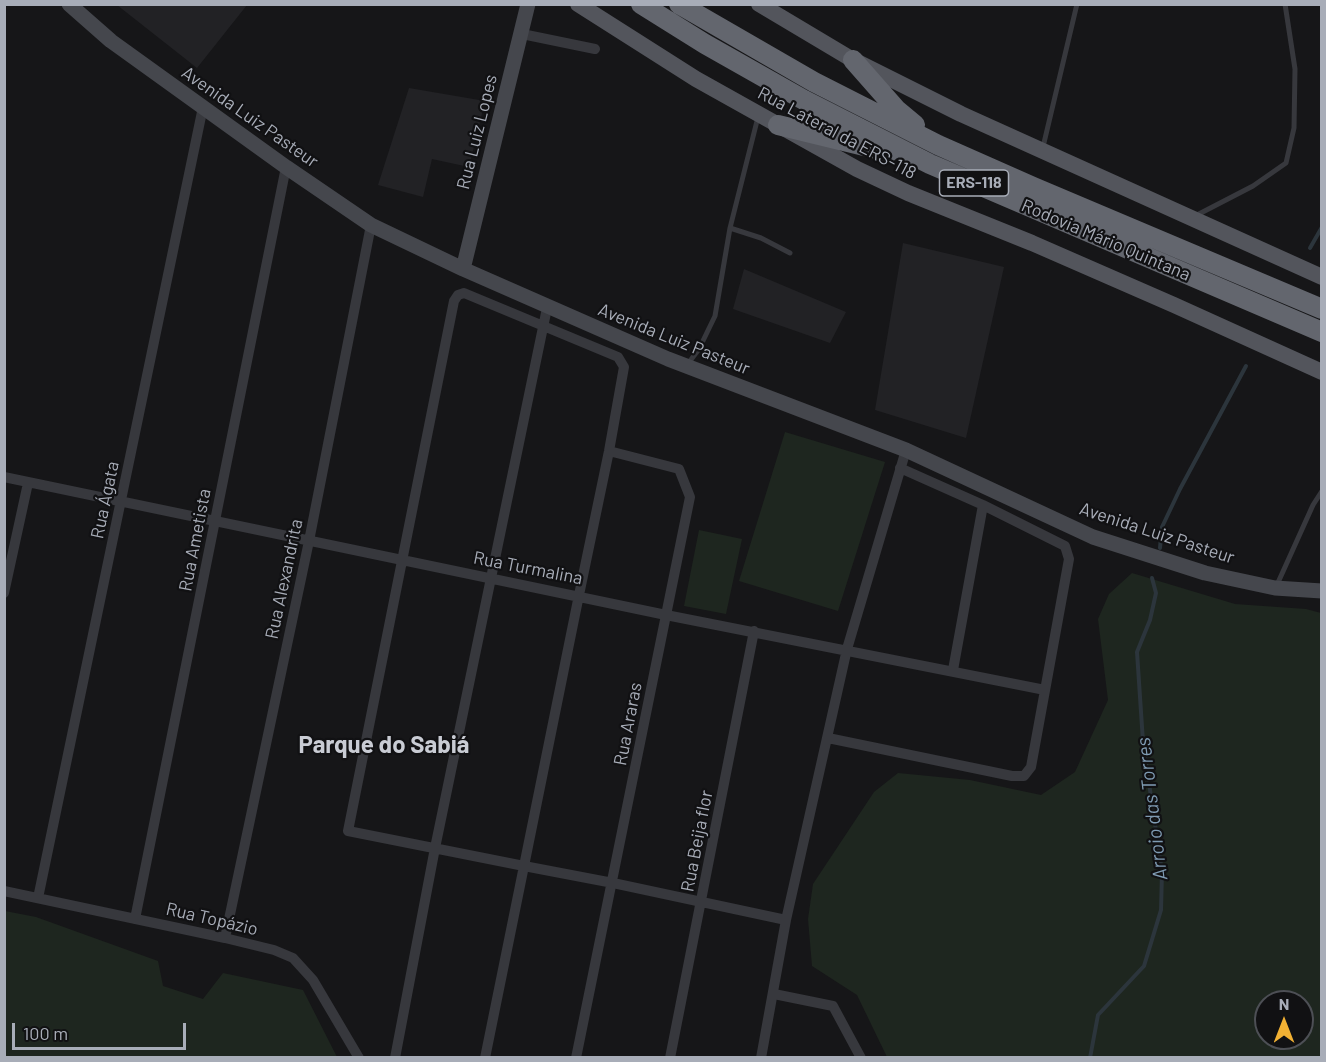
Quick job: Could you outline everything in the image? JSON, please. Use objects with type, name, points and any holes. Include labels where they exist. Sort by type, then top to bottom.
[{"type":"highway","name":"Rodovia Mário Quintana","points":[[641,4],[705,44],[804,100],[930,164],[1322,332]]},
{"type":"highway","name":"Rodovia Mário Quintana","points":[[679,4],[814,82],[938,145],[1322,309]]},
{"type":"highway","points":[[853,60],[897,110],[938,145]]},
{"type":"highway","points":[[778,125],[930,164]]},
{"type":"main road","name":"Avenida Luiz Pasteur","points":[[69,4],[111,41],[371,225],[463,269],[547,308],[686,366],[906,450],[1093,537],[1205,573],[1275,588],[1322,591]]},
{"type":"main road","name":"Rua Luiz Lopes","points":[[463,269],[528,4]]},
{"type":"main road","name":"Rua Lateral da ERS-118","points":[[578,4],[696,79],[857,169],[908,193],[1164,300],[1322,372]]},
{"type":"main road","points":[[759,4],[853,60],[961,114],[1322,277]]},
{"type":"street","points":[[522,34],[595,49]]},
{"type":"street","name":"Rua Ágata","points":[[38,898],[203,107]]},
{"type":"street","name":"Rua Ametista","points":[[135,919],[286,167]]},
{"type":"street","name":"Rua Alexandrita","points":[[225,938],[309,541],[371,225]]},
{"type":"street","points":[[485,1058],[524,866],[579,595],[609,452],[624,367],[618,357],[464,293],[458,295],[454,301],[348,831],[524,866],[613,883],[702,901],[786,920]]},
{"type":"street","points":[[395,1058],[435,848],[547,308]]},
{"type":"street","points":[[761,1058],[786,920],[847,649],[906,450]]},
{"type":"street","name":"Rua Araras","points":[[576,1058],[690,497],[679,469],[609,452]]},
{"type":"street","points":[[828,738],[1012,776],[1024,776],[1031,767],[1070,559],[1065,546],[900,468]]},
{"type":"street","name":"Rua Turmalina","points":[[4,477],[579,595],[666,615],[1045,690]]},
{"type":"street","points":[[4,593],[28,483]]},
{"type":"street","points":[[953,670],[982,505]]},
{"type":"street","name":"Rua Beija flor","points":[[670,1058],[754,631]]},
{"type":"street","name":"Rua Topázio","points":[[4,891],[225,938],[274,950],[293,958],[313,980],[359,1058]]},
{"type":"street","points":[[774,994],[833,1006],[859,1057]]},
{"type":"lane","points":[[1042,152],[1077,4]]},
{"type":"lane","points":[[1190,218],[1253,186],[1286,163],[1294,128],[1295,69],[1285,4]]},
{"type":"lane","points":[[686,366],[699,349],[715,316],[730,228],[759,114]]},
{"type":"lane","points":[[730,228],[761,238],[790,253]]},
{"type":"lane","points":[[1275,588],[1313,505],[1322,491]]},
{"type":"shaded area","points":[[117,5],[247,5],[197,68]]},
{"type":"shaded area","points":[[409,88],[485,101],[469,167],[432,159],[423,197],[378,185]]},
{"type":"shaded area","points":[[903,243],[1004,267],[966,438],[875,410]]},
{"type":"shaded area","points":[[744,269],[846,312],[830,343],[733,309]]},
{"type":"shaded area","points":[[785,432],[885,462],[838,611],[739,581]]},
{"type":"shaded area","points":[[699,530],[742,539],[726,614],[684,606]]},
{"type":"shaded area","points":[[1132,573],[1235,604],[1306,609],[1321,613],[1321,1057],[887,1057],[857,995],[812,966],[808,919],[813,884],[874,792],[898,773],[970,780],[1041,795],[1075,772],[1108,700],[1098,619],[1109,594]]},
{"type":"shaded area","points":[[5,911],[36,917],[158,961],[163,986],[203,999],[223,973],[303,990],[337,1057],[5,1057]]},
{"type":"waterway","name":"Arroio das Torres","points":[[1310,248],[1322,227]]},
{"type":"waterway","name":"Arroio das Torres","points":[[1160,548],[1162,527],[1246,366]]},
{"type":"waterway","name":"Arroio das Torres","points":[[1090,1058],[1098,1015],[1144,966],[1161,910],[1162,872],[1143,742],[1137,652],[1150,620],[1156,593],[1152,578]]},
{"type":"district","name":"Parque do Sabiá","points":[[384,745]]}]
